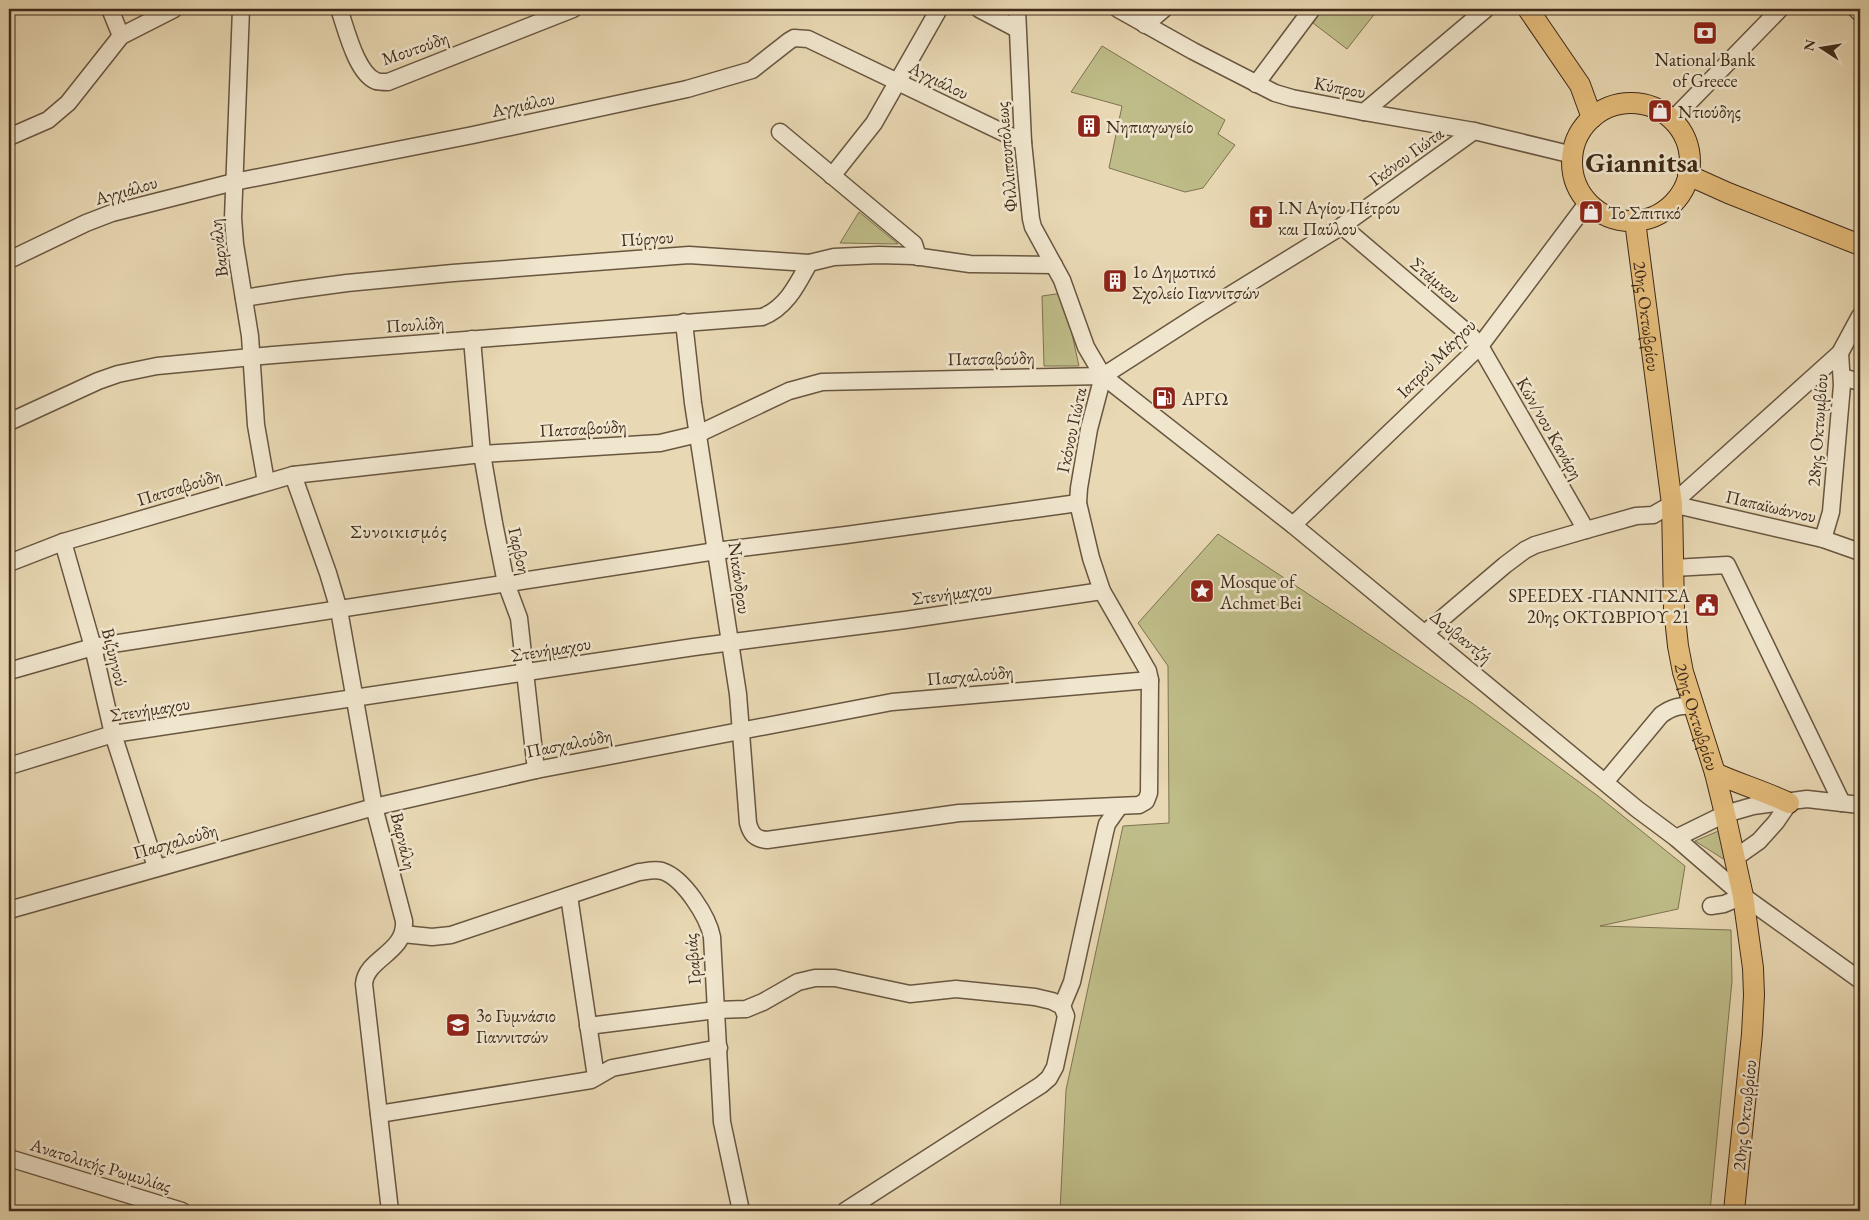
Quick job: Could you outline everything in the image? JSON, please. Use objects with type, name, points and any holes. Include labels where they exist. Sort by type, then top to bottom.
[{"type":"main road","points":[[1528,9],[1580,85],[1592,118]]},
{"type":"main road","points":[[1640,103],[1653,107],[1672,120],[1682,132],[1688,145],[1690,160],[1688,175],[1683,189],[1669,206],[1650,218],[1635,220],[1616,219],[1606,215],[1588,202],[1575,181],[1572,155],[1579,134],[1592,118],[1602,110],[1614,105],[1640,103]]},
{"type":"main road","points":[[1688,175],[1728,193],[1860,245]]},
{"type":"main road","name":"20ης Οκτωβρίου","points":[[1635,220],[1672,504],[1674,608],[1678,646],[1683,672],[1725,814],[1743,896],[1754,968],[1754,995],[1734,1211]]},
{"type":"main road","points":[[1714,773],[1789,802]]},
{"type":"street","points":[[110,9],[121,36]]},
{"type":"street","points":[[9,137],[48,120],[68,103],[121,36],[174,9]]},
{"type":"street","name":"Βαρνάλη","points":[[241,9],[233,218],[235,244],[252,357],[256,425],[266,482]]},
{"type":"street","name":"Μουτούδη","points":[[339,9],[358,63],[365,73],[376,81],[388,82],[572,9]]},
{"type":"street","points":[[832,176],[865,137],[939,9]]},
{"type":"street","points":[[979,9],[1017,29]]},
{"type":"street","name":"Φιλλιπουπόλεως","points":[[1017,9],[1023,142],[1031,219],[1033,227],[1062,280],[1086,347],[1103,376]]},
{"type":"street","name":"Κύπρου","points":[[1118,9],[1256,84],[1292,98],[1474,131],[1572,155]]},
{"type":"street","points":[[1145,25],[1164,9]]},
{"type":"street","points":[[1256,84],[1312,9]]},
{"type":"street","points":[[1364,112],[1486,9]]},
{"type":"street","points":[[1672,120],[1780,9]]},
{"type":"street","points":[[1856,9],[1860,13]]},
{"type":"street","name":"Αγχιάλου","points":[[9,260],[86,223],[112,213],[234,182],[473,135],[687,90],[752,70],[794,38],[808,39],[1023,142]]},
{"type":"street","name":"Γκόνου Γιώτα","points":[[1119,807],[1139,805],[1146,802],[1148,793],[1150,680],[1143,661],[1102,591],[1084,532],[1078,503],[1089,429],[1103,376],[1342,226],[1474,131]]},
{"type":"street","points":[[780,132],[914,244],[918,257]]},
{"type":"street","name":"Ιατρού Μάγγου","points":[[1292,525],[1480,346],[1588,202]]},
{"type":"street","name":"Στάμκου","points":[[1342,226],[1456,323],[1480,346]]},
{"type":"street","name":"Πύργου","points":[[244,298],[346,283],[690,255],[808,263],[864,254],[918,257],[970,264],[1054,265]]},
{"type":"street","name":"Πουλίδη","points":[[9,422],[78,389],[118,374],[157,366],[684,322],[762,318],[783,304],[791,296],[808,263]]},
{"type":"street","points":[[1425,633],[1525,550],[1535,545],[1636,516],[1653,515],[1672,504],[1840,353],[1860,316]]},
{"type":"street","name":"Νικάνδρου","points":[[684,322],[698,434],[738,694],[748,823],[755,837],[767,840],[959,813],[1119,807]]},
{"type":"street","name":"Γαρβοη","points":[[472,340],[482,454],[506,583],[519,618],[536,770]]},
{"type":"street","name":"Κών/νου Κανάρη","points":[[1480,346],[1586,530]]},
{"type":"street","name":"28ης Οκτωμβίου","points":[[1823,539],[1831,512],[1842,377],[1840,353]]},
{"type":"street","name":"Δουβαντζή","points":[[1103,376],[1150,410],[1425,633],[1606,781],[1637,809],[1676,838],[1743,896],[1860,980]]},
{"type":"street","name":"Πατσαβούδη","points":[[9,563],[63,542],[293,475],[482,454],[660,444],[698,434],[789,391],[822,382],[1103,376]]},
{"type":"street","points":[[1842,377],[1860,382]]},
{"type":"street","name":"Βαρνάλη","points":[[293,475],[328,573],[339,610],[374,807],[404,921],[403,934]]},
{"type":"street","points":[[9,671],[93,647],[716,551],[1078,503]]},
{"type":"street","name":"Παπαϊωάννου","points":[[1672,504],[1823,539],[1860,552]]},
{"type":"street","name":"Βιζυηνού","points":[[63,542],[93,647],[113,734],[156,867]]},
{"type":"street","points":[[1673,568],[1727,565],[1842,803]]},
{"type":"street","name":"Στενήμαχου","points":[[9,766],[113,734],[730,642],[906,620],[1102,591]]},
{"type":"street","name":"Πασχαλούδη","points":[[9,910],[374,807],[536,770],[892,702],[1150,680]]},
{"type":"street","points":[[1606,781],[1661,715],[1679,705],[1694,706]]},
{"type":"street","points":[[1676,838],[1725,814],[1752,806],[1807,799],[1860,806]]},
{"type":"street","points":[[1735,858],[1759,841],[1789,802]]},
{"type":"street","points":[[1062,1006],[1072,982],[1107,824],[1119,807]]},
{"type":"street","name":"Γραβιάς","points":[[403,934],[432,937],[450,935],[639,872],[662,871],[672,876],[704,913],[710,925],[719,1048],[722,1122],[741,1211]]},
{"type":"street","points":[[569,896],[596,1077]]},
{"type":"street","points":[[1711,906],[1724,904],[1743,896]]},
{"type":"street","points":[[390,1211],[372,1066],[365,978],[399,942],[403,934]]},
{"type":"street","points":[[588,1026],[716,1010],[736,1010],[754,1006],[798,982],[823,977],[910,994],[956,989],[1035,998],[1052,1001],[1062,1006],[1066,1016],[1055,1067],[1049,1078],[845,1211]]},
{"type":"street","points":[[379,1114],[591,1080],[612,1068],[719,1048]]},
{"type":"street","name":"Ανατολικής Ρωμυλίας","points":[[9,1158],[182,1211]]},
{"type":"shaded area","points":[[1323,9],[1372,9],[1376,12],[1347,49],[1313,23]]},
{"type":"shaded area","points":[[1102,46],[1225,120],[1218,134],[1235,145],[1203,188],[1185,192],[1109,168],[1122,106],[1071,92]]},
{"type":"shaded area","points":[[859,212],[898,244],[840,243]]},
{"type":"shaded area","points":[[1063,293],[1079,366],[1044,366],[1042,296]]},
{"type":"shaded area","points":[[1218,534],[1472,703],[1598,796],[1685,866],[1678,909],[1600,926],[1731,930],[1732,981],[1710,1211],[1650,1211],[1564,1205],[1563,1211],[1060,1211],[1066,1090],[1123,826],[1169,823],[1168,666],[1138,623]]},
{"type":"shaded area","points":[[1723,829],[1733,865],[1695,841]]},
{"type":"place","name":"National Bank of Greece","points":[[1705,33]]},
{"type":"place","name":"Ντιούδης","points":[[1660,111]]},
{"type":"place","name":"Νηπιαγωγείο","points":[[1089,126]]},
{"type":"place","name":"Το Σπιτικό","points":[[1591,212]]},
{"type":"place","name":"Ι.Ν Αγίου Πέτρου και Παύλου","points":[[1261,217]]},
{"type":"place","name":"1ο Δημοτικό Σχολείο Γιαννιτσών","points":[[1115,281]]},
{"type":"place","name":"ΑΡΓΩ","points":[[1164,398]]},
{"type":"place","name":"Mosque of Achmet Bei","points":[[1202,591]]},
{"type":"place","name":"SPEEDEX -ΓΙΑΝΝΙΤΣΑ 20ης ΟΚΤΩΒΡΙΟΥ 21","points":[[1707,605]]},
{"type":"place","name":"3ο Γυμνάσιο Γιαννιτσών","points":[[458,1025]]},
{"type":"district","name":"Giannitsa","points":[[1642,162]]},
{"type":"district","name":"Συνοικισμός","points":[[399,531]]}]
